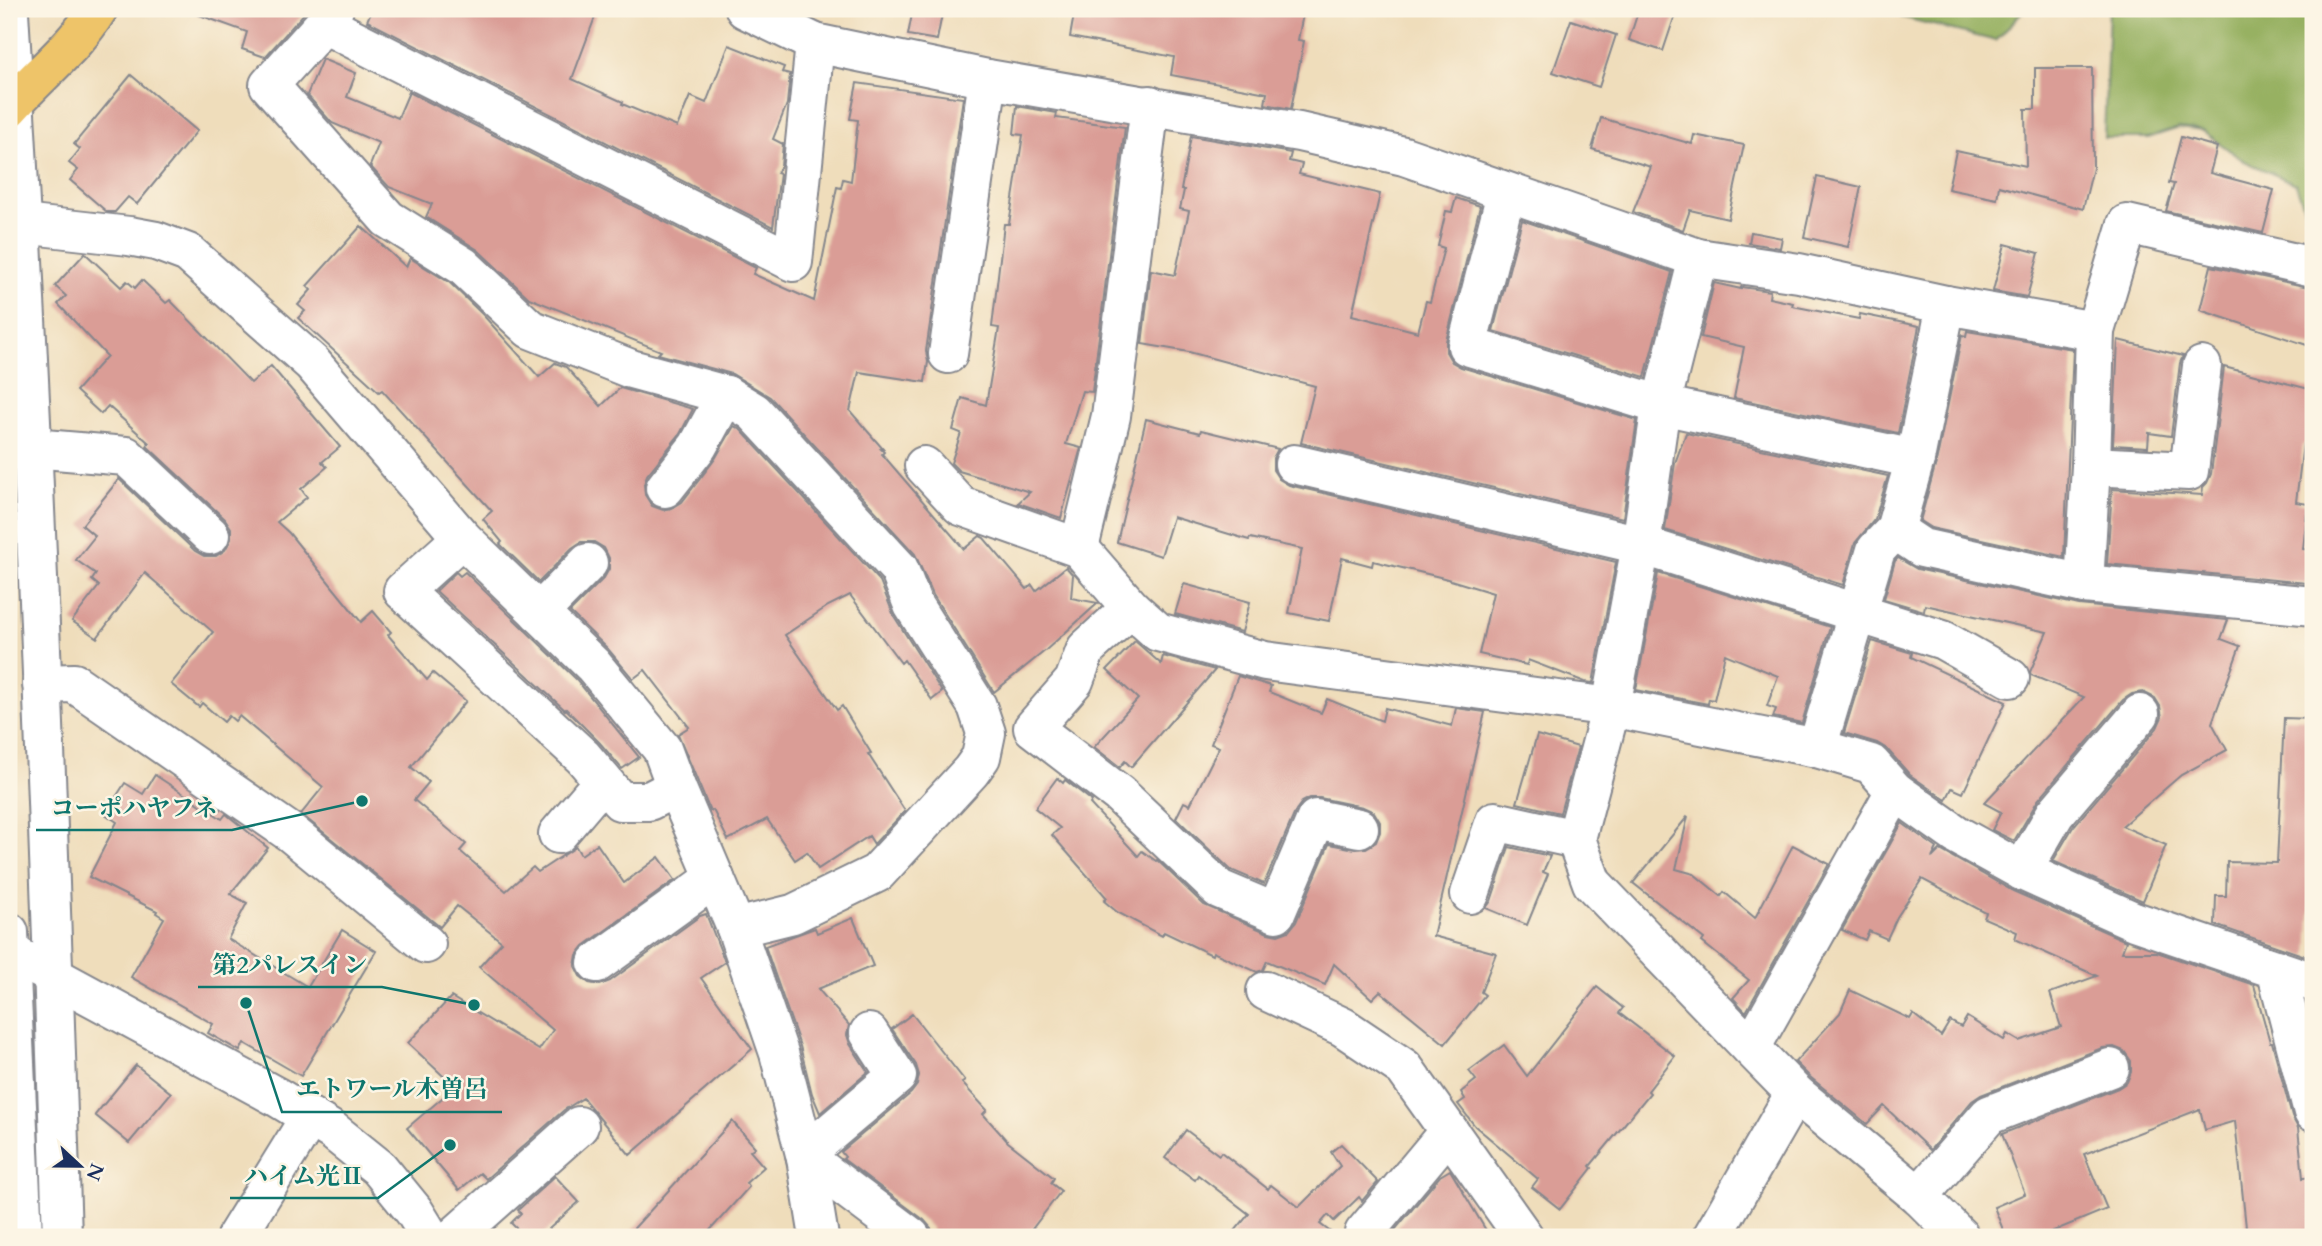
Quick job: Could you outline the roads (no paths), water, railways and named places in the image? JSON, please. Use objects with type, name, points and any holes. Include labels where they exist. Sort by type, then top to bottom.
[{"type":"main road","points":[[12,105],[49,69],[98,9]]},
{"type":"street","points":[[745,9],[815,43],[988,79],[1299,132],[1404,156],[1698,258],[1799,272],[1946,305],[2095,331]]},
{"type":"street","points":[[9,12],[32,448],[62,1237]]},
{"type":"street","points":[[736,928],[793,914],[877,873],[981,757],[986,733],[977,705],[913,605],[899,569],[754,412],[726,395],[631,369],[530,329],[463,266],[388,219],[269,85],[329,16],[793,262],[815,43]]},
{"type":"street","points":[[948,354],[988,79]]},
{"type":"street","points":[[1079,548],[1111,415],[1150,105]]},
{"type":"street","points":[[1506,193],[1467,346],[1661,405],[1915,459]]},
{"type":"street","points":[[22,223],[129,236],[156,241],[188,253],[312,363],[462,538],[593,665],[662,749],[736,928],[779,1053],[806,1156],[819,1237]]},
{"type":"street","points":[[2084,584],[2095,331],[2127,225],[2313,267]]},
{"type":"street","points":[[1698,258],[1661,405],[1641,545],[1611,707],[1576,839],[1592,883],[1751,1048],[1795,1093],[1919,1196],[1960,1237]]},
{"type":"street","points":[[1818,748],[1875,550],[1895,530],[1915,459],[1946,305]]},
{"type":"street","points":[[2091,466],[2189,471],[2202,366]]},
{"type":"street","points":[[665,488],[698,446],[726,395]]},
{"type":"street","points":[[32,448],[126,456],[210,535]]},
{"type":"street","points":[[1294,464],[1641,545],[1943,640],[2010,678]]},
{"type":"street","points":[[925,466],[961,506],[1079,548],[1131,608],[1158,632],[1265,661],[1611,707],[1818,748],[1871,764],[1895,791],[1958,835],[2022,871],[2134,921],[2313,982]]},
{"type":"street","points":[[1895,530],[1922,548],[2084,584],[2313,606]]},
{"type":"street","points":[[462,538],[404,591],[583,757],[620,801],[649,801],[676,787]]},
{"type":"street","points":[[539,613],[588,563]]},
{"type":"street","points":[[986,733],[1011,722],[1131,608]]},
{"type":"street","points":[[1086,649],[1074,681],[1033,728],[1119,794],[1219,889],[1276,913],[1316,819],[1359,828]]},
{"type":"street","points":[[42,684],[74,683],[291,833],[426,944]]},
{"type":"street","points":[[2022,871],[2055,814],[2140,714]]},
{"type":"street","points":[[558,834],[603,781]]},
{"type":"street","points":[[1751,1048],[1895,791]]},
{"type":"street","points":[[1470,894],[1495,821],[1576,839]]},
{"type":"street","points":[[597,963],[715,878]]},
{"type":"street","points":[[9,932],[23,1237]]},
{"type":"street","points":[[9,952],[240,1077],[333,1132],[379,1168],[430,1237]]},
{"type":"street","points":[[2276,969],[2313,1112]]},
{"type":"street","points":[[1266,991],[1343,1027],[1404,1068],[1524,1237]]},
{"type":"street","points":[[806,1156],[897,1076],[869,1033]]},
{"type":"street","points":[[1919,1196],[1989,1115],[2110,1068]]},
{"type":"street","points":[[1712,1237],[1795,1093]]},
{"type":"street","points":[[236,1237],[310,1117]]},
{"type":"street","points":[[454,1237],[579,1126]]},
{"type":"street","points":[[1367,1237],[1364,1233],[1449,1131]]},
{"type":"street","points":[[806,1156],[911,1237]]},
{"type":"place","name":"コーポハヤフネ","points":[[362,801]]},
{"type":"place","name":"エトワール木曽呂","points":[[246,1003]]},
{"type":"place","name":"第2パレスイン","points":[[474,1005]]},
{"type":"place","name":"ハイム光Ⅱ","points":[[450,1145]]}]
